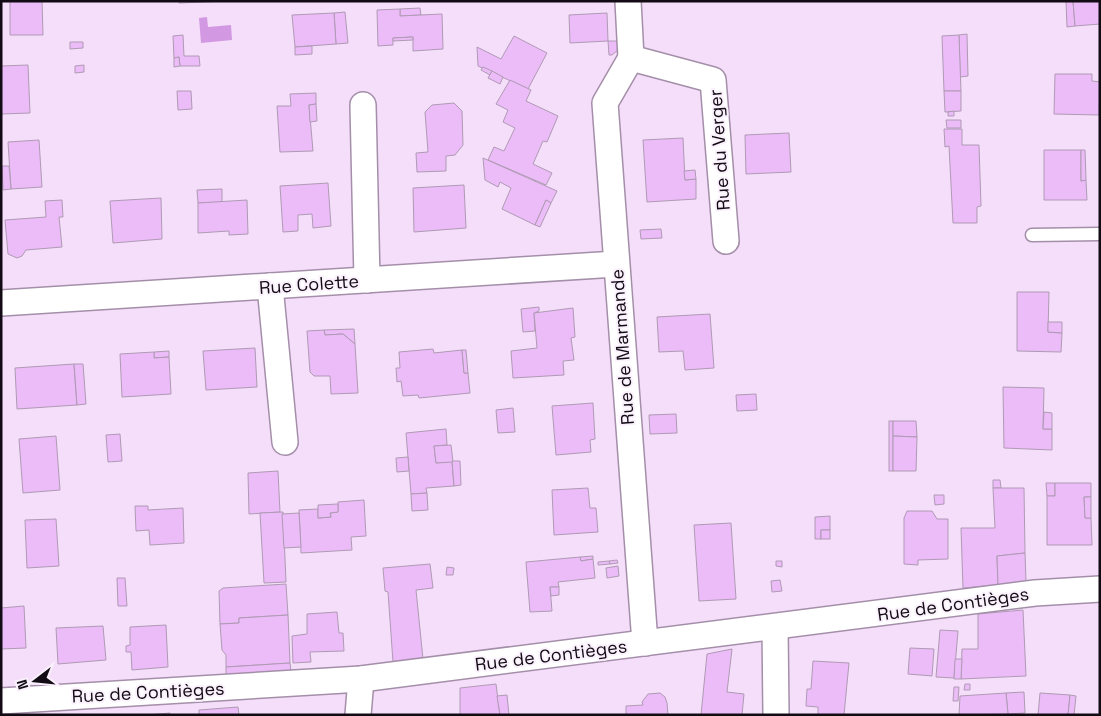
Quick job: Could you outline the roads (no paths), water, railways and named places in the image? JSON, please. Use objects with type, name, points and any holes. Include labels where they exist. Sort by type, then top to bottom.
[{"type":"street","points":[[628,1],[631,58]]},
{"type":"street","name":"Rue du Verger","points":[[631,58],[713,80],[726,241]]},
{"type":"street","name":"Rue de Marmande","points":[[631,58],[605,103],[646,643]]},
{"type":"street","points":[[363,105],[367,280]]},
{"type":"street","name":"Rue Colette","points":[[1,303],[616,264]]},
{"type":"street","points":[[270,286],[284,442]]},
{"type":"street","name":"Rue de Contièges","points":[[1,701],[361,679],[1035,593],[1100,589]]},
{"type":"street","points":[[775,627],[776,715]]},
{"type":"street","points":[[358,715],[361,679]]},
{"type":"lane","points":[[1032,235],[1100,234]]}]
